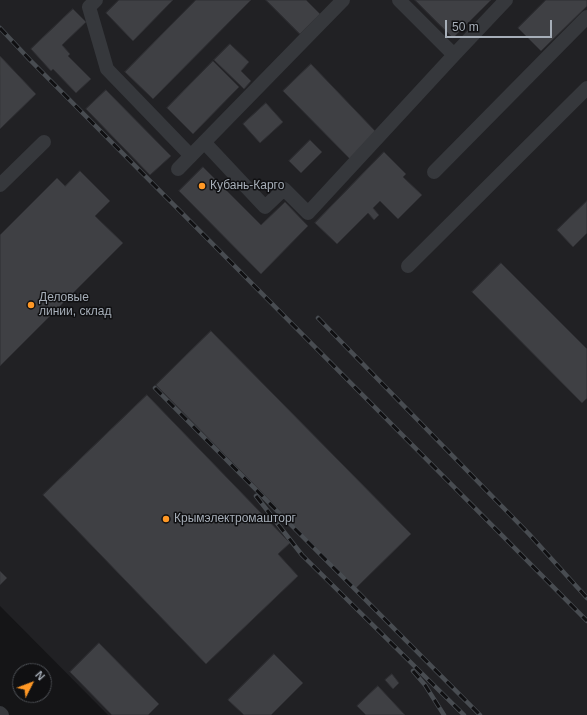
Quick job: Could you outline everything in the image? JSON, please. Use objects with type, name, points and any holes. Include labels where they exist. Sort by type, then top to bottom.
[{"type":"lane","points":[[96,0],[89,7],[107,69],[191,156]]},
{"type":"lane","points":[[178,169],[343,0]]},
{"type":"lane","points":[[399,0],[454,55]]},
{"type":"lane","points":[[204,142],[265,207],[284,189],[308,213],[506,0]]},
{"type":"lane","points":[[434,172],[587,17]]},
{"type":"lane","points":[[408,266],[587,88]]},
{"type":"lane","points":[[0,185],[44,142]]},
{"type":"shaded area","points":[[0,0],[587,0],[587,715],[108,715],[0,606]]},
{"type":"building","points":[[119,0],[173,0],[133,41],[106,13]]},
{"type":"building","points":[[196,0],[251,0],[153,99],[125,72]]},
{"type":"building","points":[[266,0],[306,0],[320,14],[300,34]]},
{"type":"building","points":[[415,0],[491,0],[453,38]]},
{"type":"building","points":[[546,0],[587,0],[587,6],[541,51],[518,28]]},
{"type":"building","points":[[73,9],[86,22],[62,45],[70,54],[68,56],[91,79],[76,93],[53,69],[51,71],[31,49]]},
{"type":"building","points":[[230,44],[249,62],[241,71],[251,81],[244,89],[214,60]]},
{"type":"building","points":[[0,56],[36,94],[0,129]]},
{"type":"building","points":[[213,61],[239,87],[193,134],[167,108]]},
{"type":"building","points":[[311,64],[377,133],[350,159],[283,91]]},
{"type":"building","points":[[106,90],[171,156],[150,175],[86,109]]},
{"type":"building","points":[[266,103],[283,122],[260,143],[243,124]]},
{"type":"building","points":[[310,140],[322,152],[301,173],[289,161]]},
{"type":"building","points":[[384,152],[406,174],[403,177],[422,195],[398,219],[380,201],[373,208],[379,215],[374,220],[368,213],[337,244],[315,223]]},
{"type":"building","points":[[203,167],[261,225],[285,202],[308,226],[261,274],[179,191]]},
{"type":"building","name":"Деловые линии, склад","points":[[80,171],[110,201],[95,216],[123,243],[0,366],[0,235],[57,178],[65,186]]},
{"type":"building","points":[[587,201],[587,233],[573,247],[557,230]]},
{"type":"building","points":[[501,263],[587,349],[587,398],[582,403],[472,292]]},
{"type":"building","points":[[211,331],[411,534],[356,588],[156,385]]},
{"type":"building","name":"Крымэлектромашторг","points":[[147,395],[290,543],[278,554],[298,576],[206,664],[43,495]]},
{"type":"building","points":[[0,571],[7,578],[0,585]]},
{"type":"building","points":[[99,643],[159,704],[148,715],[112,715],[70,672]]},
{"type":"building","points":[[274,654],[303,683],[271,715],[244,715],[228,700]]},
{"type":"building","points":[[392,674],[399,683],[393,689],[385,680]]},
{"type":"building","points":[[378,686],[405,715],[366,715],[357,706]]},
{"type":"railway","points":[[0,28],[587,621]]},
{"type":"railway","points":[[318,318],[529,534],[587,598]]},
{"type":"railway","points":[[155,388],[480,715]]},
{"type":"railway","points":[[256,496],[302,555],[464,715]]},
{"type":"railway","points":[[413,671],[425,685],[444,715]]},
{"type":"place","name":"Кубань-Карго","points":[[202,186]]},
{"type":"place","name":"Деловые линии, склад","points":[[31,305]]},
{"type":"place","name":"Крымэлектромашторг","points":[[166,519]]}]
